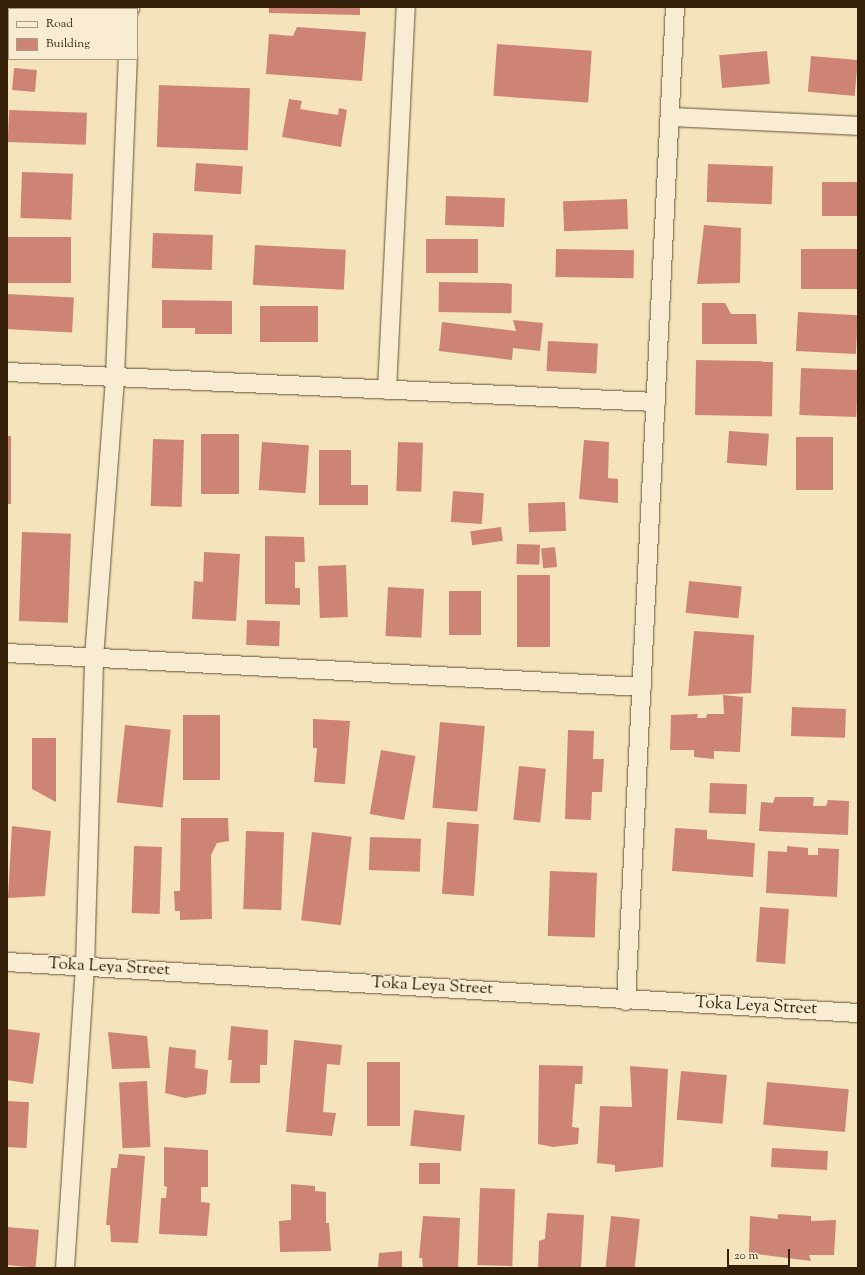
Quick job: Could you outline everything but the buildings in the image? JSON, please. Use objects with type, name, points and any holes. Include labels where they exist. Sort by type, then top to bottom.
[{"type":"street","points":[[387,390],[406,7]]},
{"type":"street","points":[[626,1001],[675,7]]},
{"type":"street","points":[[65,1268],[85,966],[94,658],[115,377],[128,60]]},
{"type":"street","points":[[670,117],[858,126]]},
{"type":"street","points":[[7,372],[656,402]]},
{"type":"street","points":[[7,653],[642,688]]},
{"type":"street","name":"Toka Leya Street","points":[[7,962],[626,1001],[858,1013]]}]
